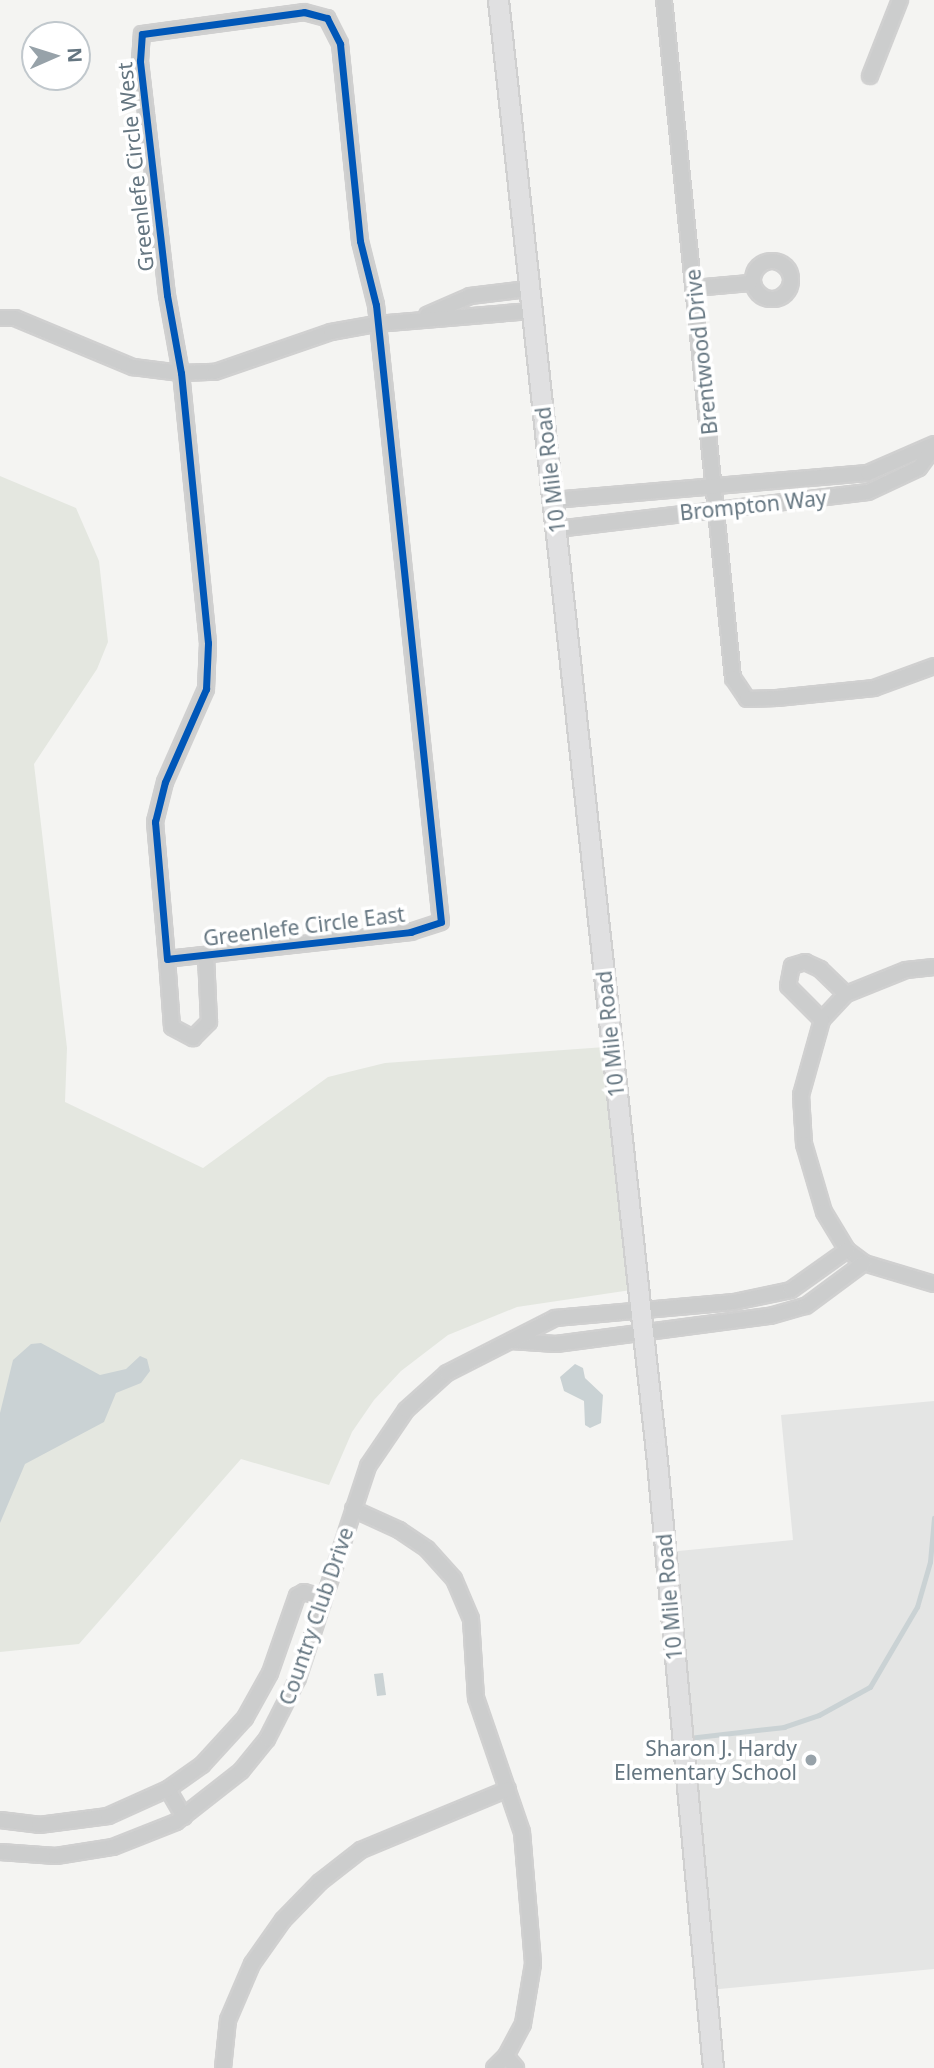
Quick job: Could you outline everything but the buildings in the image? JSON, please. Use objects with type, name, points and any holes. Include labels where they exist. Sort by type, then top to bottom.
[{"type":"main road","name":"10 Mile Road","points":[[498,0],[528,289],[557,529],[573,719],[641,1307],[713,2068]]},
{"type":"street","name":"Brentwood Drive","points":[[663,0],[733,678],[747,699],[874,688],[934,666]]},
{"type":"street","points":[[870,76],[900,0]]},
{"type":"street","name":"Greenlefe Circle West","points":[[181,373],[167,295],[140,61],[142,34],[304,12],[327,18],[340,44],[360,241],[376,324]]},
{"type":"street","points":[[694,288],[751,283]]},
{"type":"street","points":[[419,318],[470,296],[528,289]]},
{"type":"street","points":[[0,318],[15,318],[133,367],[181,373],[215,372],[331,332],[376,324],[419,318],[531,311]]},
{"type":"street","name":"Greenlefe Circle East","points":[[167,959],[411,932],[440,922],[376,324]]},
{"type":"street","name":"Greenlefe Circle East","points":[[181,373],[207,655],[206,689],[165,782],[155,822],[172,1027],[193,1038],[209,1022],[206,956]]},
{"type":"street","name":"Brompton Way","points":[[553,500],[869,473],[934,446]]},
{"type":"street","name":"Brompton Way","points":[[557,529],[717,507],[868,492],[919,468],[934,446]]},
{"type":"street","points":[[822,1020],[788,986],[792,966],[805,962],[820,969],[846,994]]},
{"type":"street","points":[[934,967],[906,970],[846,994],[822,1020],[801,1095],[804,1144],[824,1212],[847,1250],[864,1263],[934,1284]]},
{"type":"street","name":"Country Club Drive","points":[[0,1852],[56,1856],[102,1850],[147,1836],[184,1817],[227,1784],[267,1739],[298,1678],[368,1466],[406,1410],[447,1373],[555,1318],[641,1307],[734,1302],[791,1290],[847,1250]]},
{"type":"street","points":[[511,1341],[556,1344],[770,1316],[806,1306],[864,1263]]},
{"type":"street","points":[[353,1509],[399,1530],[427,1549],[454,1579],[471,1619],[476,1698],[522,1832],[533,1964],[523,2024],[506,2056],[494,2068]]},
{"type":"street","points":[[0,1820],[40,1825],[108,1816],[168,1789],[202,1765],[245,1718],[270,1673],[297,1596],[304,1592],[324,1598]]},
{"type":"street","points":[[168,1789],[184,1817]]},
{"type":"street","points":[[223,2068],[229,2020],[252,1964],[283,1920],[320,1881],[361,1850],[508,1789]]},
{"type":"street","points":[[506,2056],[516,2068]]},
{"type":"shaded area","points":[[0,476],[76,508],[99,561],[108,642],[97,669],[34,764],[67,1048],[65,1102],[203,1168],[328,1077],[385,1063],[605,1047],[631,1290],[517,1307],[448,1335],[401,1371],[374,1400],[352,1432],[329,1485],[241,1459],[79,1644],[0,1652]]},
{"type":"shaded area","points":[[41,1343],[100,1375],[126,1369],[140,1356],[147,1359],[150,1371],[141,1383],[116,1393],[104,1422],[25,1464],[0,1523],[0,1413],[13,1360],[31,1344]]},
{"type":"shaded area","points":[[575,1364],[583,1368],[585,1378],[603,1395],[601,1423],[590,1428],[585,1425],[584,1401],[564,1391],[560,1377]]},
{"type":"shaded area","name":"Sharon J. Hardy Elementary School","points":[[934,1401],[934,1969],[709,1990],[668,1552],[793,1540],[781,1415]]},
{"type":"shaded area","points":[[383,1673],[386,1695],[377,1696],[374,1674]]},
{"type":"waterway","points":[[689,1738],[784,1727],[819,1715],[870,1687],[917,1607],[930,1562],[934,1518]]},
{"type":"cycle path","points":[[304,12],[327,18],[340,44],[360,241],[376,305],[441,922],[411,932],[167,959],[155,822],[165,782],[206,689],[208,643],[181,373],[167,295],[140,61],[142,34],[304,12]]},
{"type":"place","name":"Sharon J. Hardy Elementary School","points":[[811,1760]]}]
